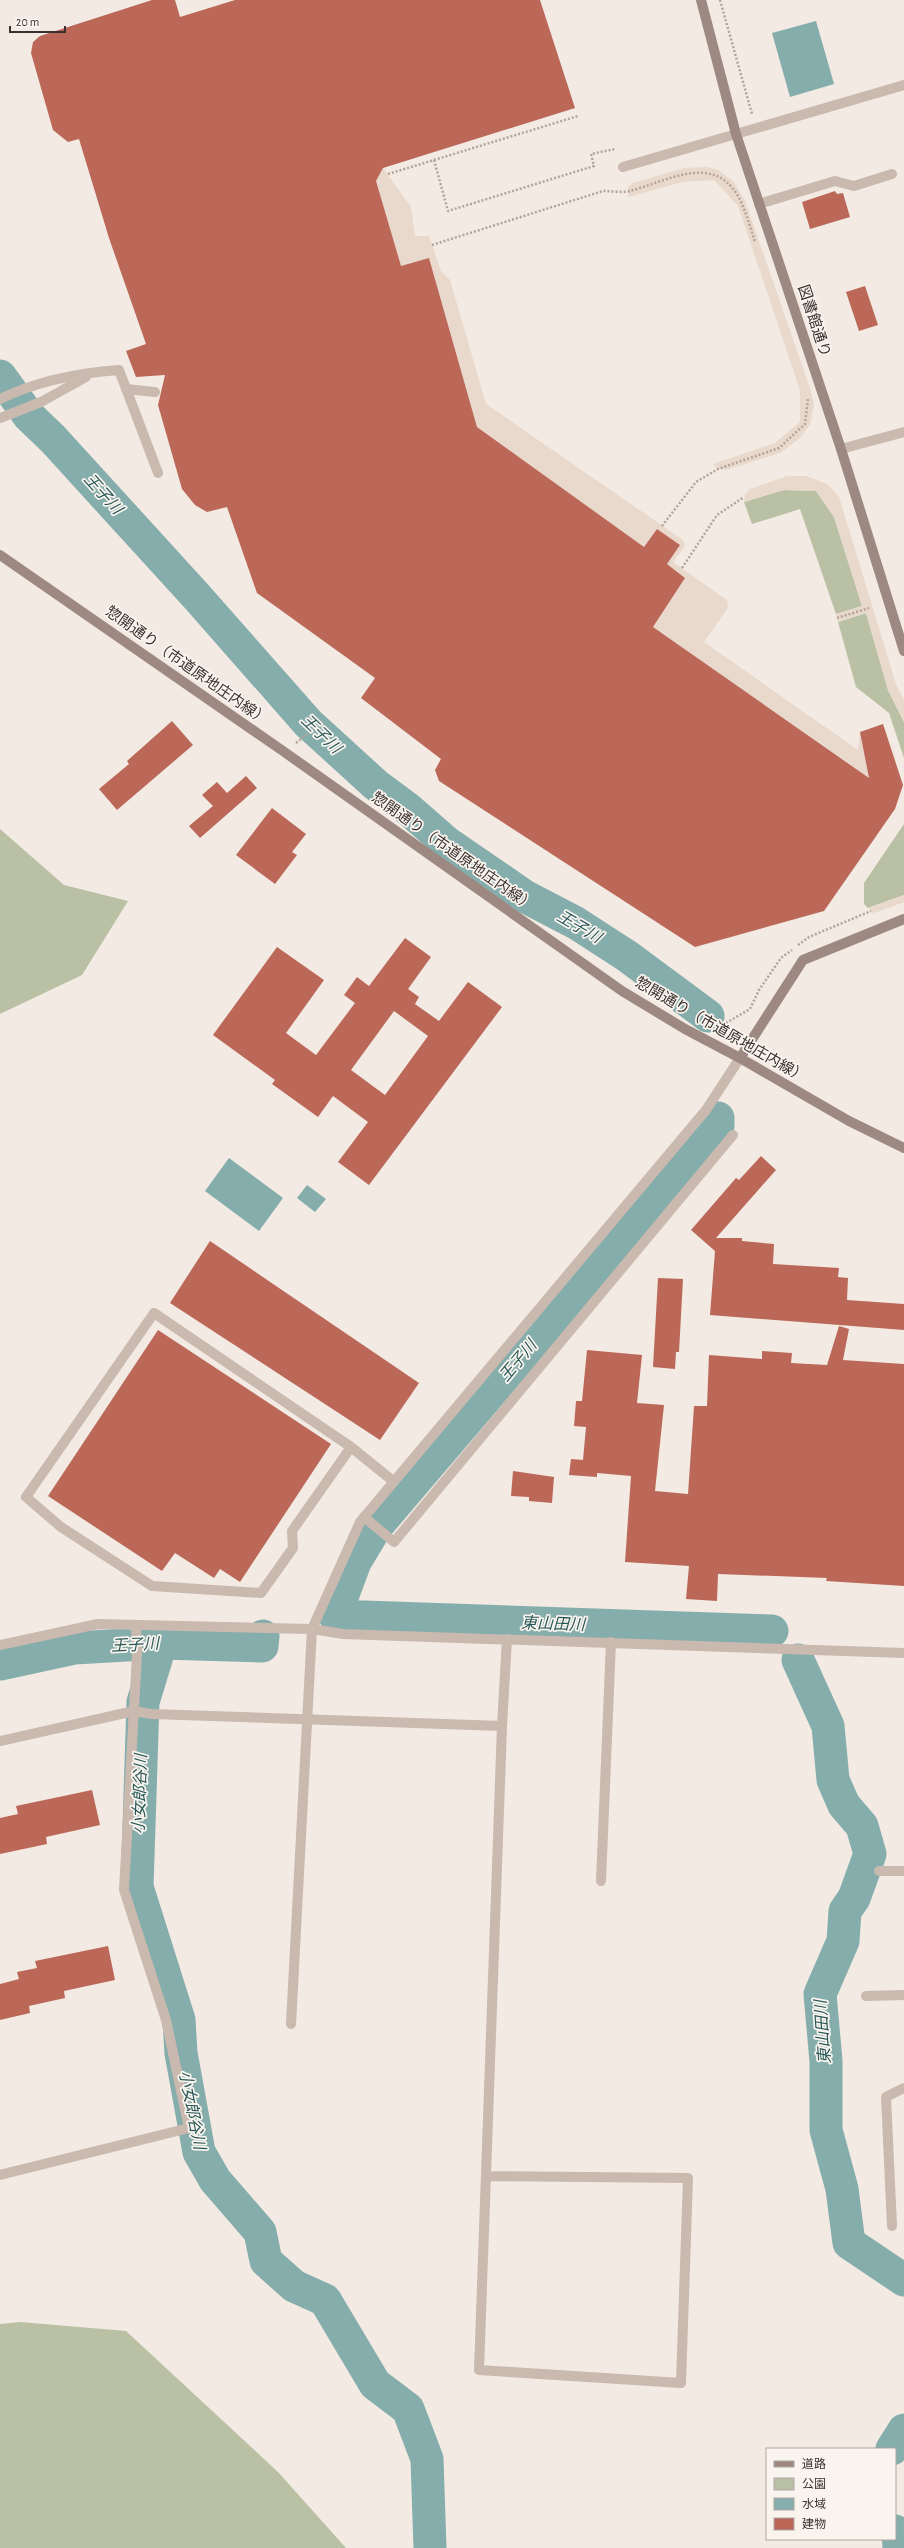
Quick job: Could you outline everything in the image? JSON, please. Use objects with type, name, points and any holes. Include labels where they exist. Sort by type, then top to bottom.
[{"type":"street","name":"図書館通り","points":[[701,0],[736,134],[841,448],[904,651]]},
{"type":"street","points":[[623,167],[904,85]]},
{"type":"street","points":[[759,204],[835,181],[854,186],[892,174]]},
{"type":"street","points":[[4,397],[35,385],[95,372],[119,370],[158,473]]},
{"type":"street","points":[[0,418],[41,402],[95,372]]},
{"type":"street","points":[[126,389],[155,392]]},
{"type":"street","points":[[841,448],[904,432]]},
{"type":"street","name":"惣開通り（市道原地庄内線）","points":[[0,555],[290,756],[622,990],[685,1029],[740,1058],[850,1121],[904,1148]]},
{"type":"street","points":[[291,2024],[312,1629],[364,1517],[706,1110],[803,960],[904,919]]},
{"type":"street","points":[[364,1517],[394,1542],[733,1135]]},
{"type":"street","points":[[351,1448],[292,1531],[293,1548],[261,1593],[152,1586],[61,1527],[26,1497],[154,1312],[351,1448],[393,1481]]},
{"type":"street","points":[[0,1644],[98,1624],[136,1628],[312,1629],[343,1634],[904,1653]]},
{"type":"street","points":[[0,2175],[189,2128],[166,2020],[124,1890],[136,1711],[136,1628]]},
{"type":"street","points":[[486,2176],[688,2178],[681,2382],[479,2370],[502,1726],[507,1639]]},
{"type":"street","points":[[600,1881],[611,1642]]},
{"type":"street","points":[[0,1741],[136,1711],[151,1714],[502,1726]]},
{"type":"street","points":[[879,1871],[904,1871]]},
{"type":"street","points":[[866,1996],[904,1996]]},
{"type":"street","points":[[892,2226],[886,2097],[904,2088]]},
{"type":"path","points":[[720,0],[756,128]]},
{"type":"path","points":[[388,174],[578,116]]},
{"type":"path","points":[[434,160],[448,211],[594,166],[591,154],[615,150]]},
{"type":"path","points":[[432,245],[603,191],[628,192],[683,174],[707,172],[717,175],[728,184],[742,203],[757,248]]},
{"type":"path","points":[[662,526],[696,482],[718,469],[779,448],[805,424],[809,404],[807,396]]},
{"type":"path","points":[[682,568],[717,515],[744,497]]},
{"type":"path","points":[[837,618],[869,608]]},
{"type":"path","points":[[293,745],[324,721]]},
{"type":"green space","points":[[784,490],[816,491],[834,517],[862,606],[836,614],[800,509],[752,524],[744,502]]},
{"type":"green space","points":[[866,613],[888,690],[904,722],[904,758],[889,713],[856,687],[838,622]]},
{"type":"green space","points":[[904,824],[904,895],[868,908],[864,904],[864,883]]},
{"type":"green space","points":[[0,829],[64,885],[128,901],[82,975],[0,1014]]},
{"type":"green space","points":[[20,2322],[126,2331],[278,2472],[346,2548],[0,2548],[0,2324]]},
{"type":"shaded area","points":[[708,167],[718,170],[733,181],[745,201],[810,388],[814,405],[810,425],[799,439],[780,453],[726,470],[718,469],[713,464],[775,443],[800,422],[800,390],[738,206],[714,180],[682,182],[629,197],[628,192],[628,187],[633,183],[684,168]]},
{"type":"shaded area","points":[[383,168],[411,207],[415,236],[429,236],[441,271],[450,280],[486,404],[683,540],[685,546],[673,562],[727,600],[728,608],[704,642],[858,750],[860,732],[873,796],[853,780],[857,769],[653,627],[685,578],[667,564],[680,545],[657,529],[644,547],[477,427],[429,258],[401,266],[369,194]]},
{"type":"shaded area","points":[[787,476],[806,476],[827,484],[839,497],[896,684],[904,700],[904,722],[888,690],[866,613],[838,622],[836,614],[862,606],[834,517],[816,491],[784,490],[744,502],[745,494],[750,489]]},
{"type":"shaded area","points":[[904,895],[904,902],[880,911],[873,913],[868,908]]},
{"type":"water","points":[[816,21],[834,84],[790,97],[772,33]]},
{"type":"water","points":[[229,1158],[283,1198],[259,1231],[205,1191]]},
{"type":"water","points":[[307,1185],[326,1199],[315,1212],[297,1198]]},
{"type":"building","points":[[152,0],[175,0],[180,17],[235,0],[540,0],[575,108],[383,168],[376,181],[401,266],[429,258],[477,427],[644,547],[657,529],[680,545],[667,564],[685,578],[653,627],[869,778],[860,732],[883,724],[903,785],[895,809],[824,911],[695,947],[439,781],[435,770],[441,759],[361,698],[375,678],[257,593],[227,507],[207,512],[195,505],[182,489],[158,405],[165,375],[136,377],[126,351],[146,344],[109,238],[79,139],[68,142],[53,130],[31,53],[33,42],[40,36]]},
{"type":"building","points":[[835,191],[837,194],[843,193],[850,217],[810,229],[802,202]]},
{"type":"building","points":[[865,286],[878,325],[859,331],[846,292]]},
{"type":"building","points":[[172,721],[193,745],[117,810],[99,789],[129,764],[127,761]]},
{"type":"building","points":[[246,776],[257,788],[200,838],[189,826],[213,806],[202,795],[217,782],[227,793]]},
{"type":"building","points":[[272,808],[306,834],[292,852],[297,855],[275,884],[236,855]]},
{"type":"building","points":[[405,938],[431,957],[408,989],[419,997],[415,1004],[439,1021],[468,982],[502,1007],[369,1185],[338,1162],[368,1122],[333,1096],[318,1117],[272,1084],[275,1080],[213,1035],[277,947],[324,980],[286,1033],[316,1055],[355,1003],[344,995],[357,977],[369,986]],"holes":[[[394,1011],[428,1036],[385,1095],[351,1070]]]},
{"type":"building","points":[[761,1156],[776,1170],[716,1238],[742,1238],[742,1241],[774,1244],[773,1264],[839,1268],[838,1277],[848,1278],[847,1300],[904,1304],[904,1330],[710,1315],[715,1251],[691,1230],[736,1178],[739,1180]]},
{"type":"building","points":[[210,1241],[419,1383],[380,1440],[170,1303]]},
{"type":"building","points":[[658,1278],[683,1279],[679,1352],[676,1352],[675,1369],[653,1367]]},
{"type":"building","points":[[839,1326],[849,1329],[843,1360],[904,1364],[904,1586],[826,1581],[827,1578],[718,1574],[717,1601],[686,1599],[689,1566],[625,1562],[631,1476],[597,1473],[597,1477],[569,1475],[571,1459],[583,1460],[586,1427],[574,1426],[576,1401],[582,1401],[587,1350],[642,1355],[637,1403],[664,1405],[655,1491],[688,1494],[694,1406],[707,1406],[709,1355],[762,1359],[762,1351],[792,1353],[791,1363],[827,1365]]},
{"type":"building","points":[[158,1330],[331,1444],[240,1582],[220,1569],[214,1578],[175,1553],[162,1571],[48,1496]]},
{"type":"building","points":[[513,1471],[554,1477],[552,1503],[529,1501],[529,1497],[511,1496]]},
{"type":"building","points":[[92,1790],[100,1825],[46,1837],[47,1844],[0,1854],[0,1818],[18,1814],[16,1806]]},
{"type":"building","points":[[108,1946],[115,1980],[64,1991],[65,1998],[29,2006],[30,2013],[0,2020],[0,1984],[19,1979],[17,1972],[37,1968],[35,1961]]},
{"type":"waterway","name":"王子川","points":[[0,376],[29,416],[53,439],[198,598],[308,723],[376,785],[407,808],[446,842],[526,897],[576,923],[627,956],[708,1016]]},
{"type":"waterway","name":"王子川","points":[[718,1118],[718,1126],[376,1527],[355,1562],[335,1616],[772,1631]]},
{"type":"waterway","name":"王子川","points":[[0,1664],[74,1648],[161,1643],[262,1646],[263,1636]]},
{"type":"waterway","name":"小女郎谷川","points":[[161,1643],[143,1702],[137,1887],[179,2020],[181,2053],[199,2152],[215,2180],[260,2232],[266,2261],[294,2286],[325,2300],[375,2384],[408,2409],[427,2459],[430,2548]]},
{"type":"waterway","name":"東山田川","points":[[798,1660],[828,1726],[833,1780],[844,1805],[862,1826],[870,1854],[854,1898],[845,1911],[843,1941],[820,1994],[826,2061],[826,2130],[842,2189],[849,2243],[904,2280]]},
{"type":"waterway","name":"東山田川","points":[[893,2448],[904,2430]]},
{"type":"waterway","name":"東山田川","points":[[896,2532],[898,2533],[899,2548]]}]
